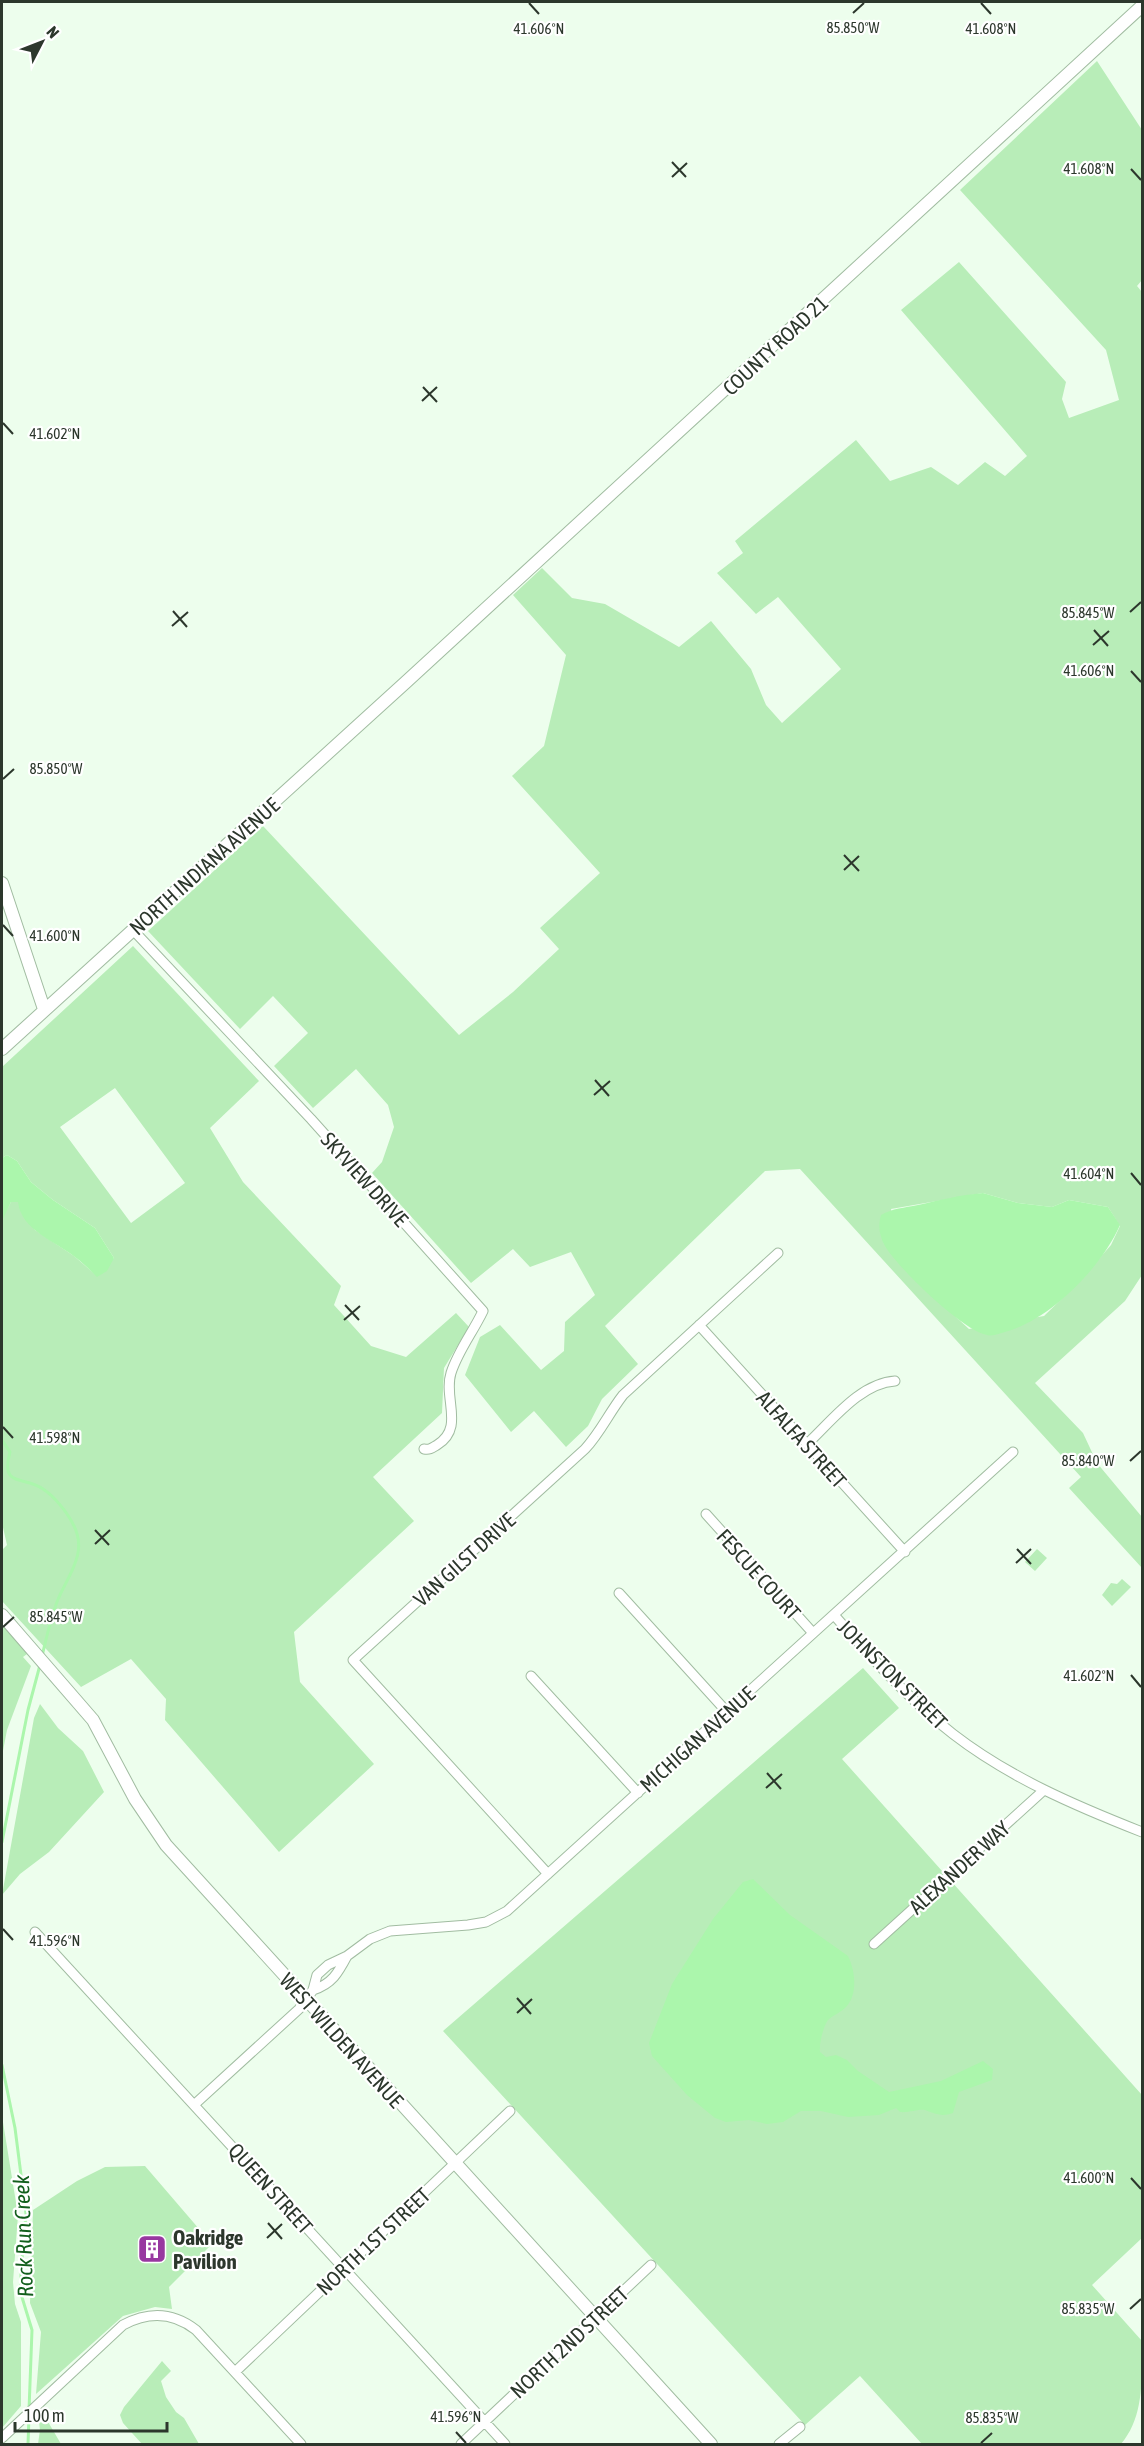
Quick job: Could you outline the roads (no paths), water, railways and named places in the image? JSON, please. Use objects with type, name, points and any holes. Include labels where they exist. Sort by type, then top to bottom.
[{"type":"street","name":"COUNTY ROAD 21","points":[[406,682],[1143,6]]},
{"type":"street","name":"NORTH INDIANA AVENUE","points":[[2,1049],[406,682]]},
{"type":"street","points":[[2,883],[44,1009]]},
{"type":"street","name":"SKYVIEW DRIVE","points":[[133,930],[311,1119],[483,1311],[450,1375],[453,1420],[449,1434],[437,1445],[424,1449]]},
{"type":"street","name":"VAN GILST DRIVE","points":[[548,1874],[353,1660],[585,1449],[596,1437],[610,1411],[623,1395],[778,1253]]},
{"type":"street","name":"ALFALFA STREET","points":[[699,1325],[905,1552]]},
{"type":"street","points":[[807,1444],[867,1389],[881,1382],[895,1381]]},
{"type":"street","name":"MICHIGAN AVENUE","points":[[309,1995],[317,1975],[328,1965],[390,1931],[486,1922],[507,1911],[1014,1452]]},
{"type":"street","name":"FESCUE COURT","points":[[706,1514],[813,1633]]},
{"type":"street","points":[[619,1593],[727,1712]]},
{"type":"street","name":"WEST WILDEN AVENUE","points":[[2,1615],[54,1672],[93,1720],[153,1830],[309,1995],[455,2163],[711,2445]]},
{"type":"street","name":"JOHNSTON STREET","points":[[834,1615],[882,1669],[942,1725],[990,1760],[1044,1791],[1143,1832]]},
{"type":"street","points":[[531,1676],[638,1793]]},
{"type":"street","name":"ALEXANDER WAY","points":[[874,1944],[1044,1791]]},
{"type":"street","name":"QUEEN STREET","points":[[35,1932],[505,2445]]},
{"type":"street","name":"MICHIGAN AVENUE","points":[[195,2104],[309,1995],[325,1986],[337,1975],[347,1956]]},
{"type":"street","name":"NORTH 1ST STREET","points":[[235,2372],[510,2111]]},
{"type":"street","name":"NORTH 2ND STREET","points":[[461,2445],[651,2265]]},
{"type":"street","points":[[2,2438],[123,2325],[146,2316],[162,2315],[185,2321],[302,2445]]},
{"type":"street","points":[[779,2445],[800,2427]]},
{"type":"waterway","name":"Rock Run Creek","points":[[2,1440],[10,1452],[8,1471],[11,1476],[36,1485],[51,1496],[73,1524],[79,1543],[76,1562],[56,1604],[42,1656]]},
{"type":"waterway","name":"Rock Run Creek","points":[[2,1842],[28,1710],[40,1665]]},
{"type":"waterway","name":"Rock Run Creek","points":[[2,2065],[15,2128],[26,2214],[21,2294],[32,2330],[29,2410]]},
{"type":"waterway","name":"Rock Run Creek","points":[[28,2444],[29,2416]]},
{"type":"place","name":"Oakridge Pavilion","points":[[152,2249]]}]
